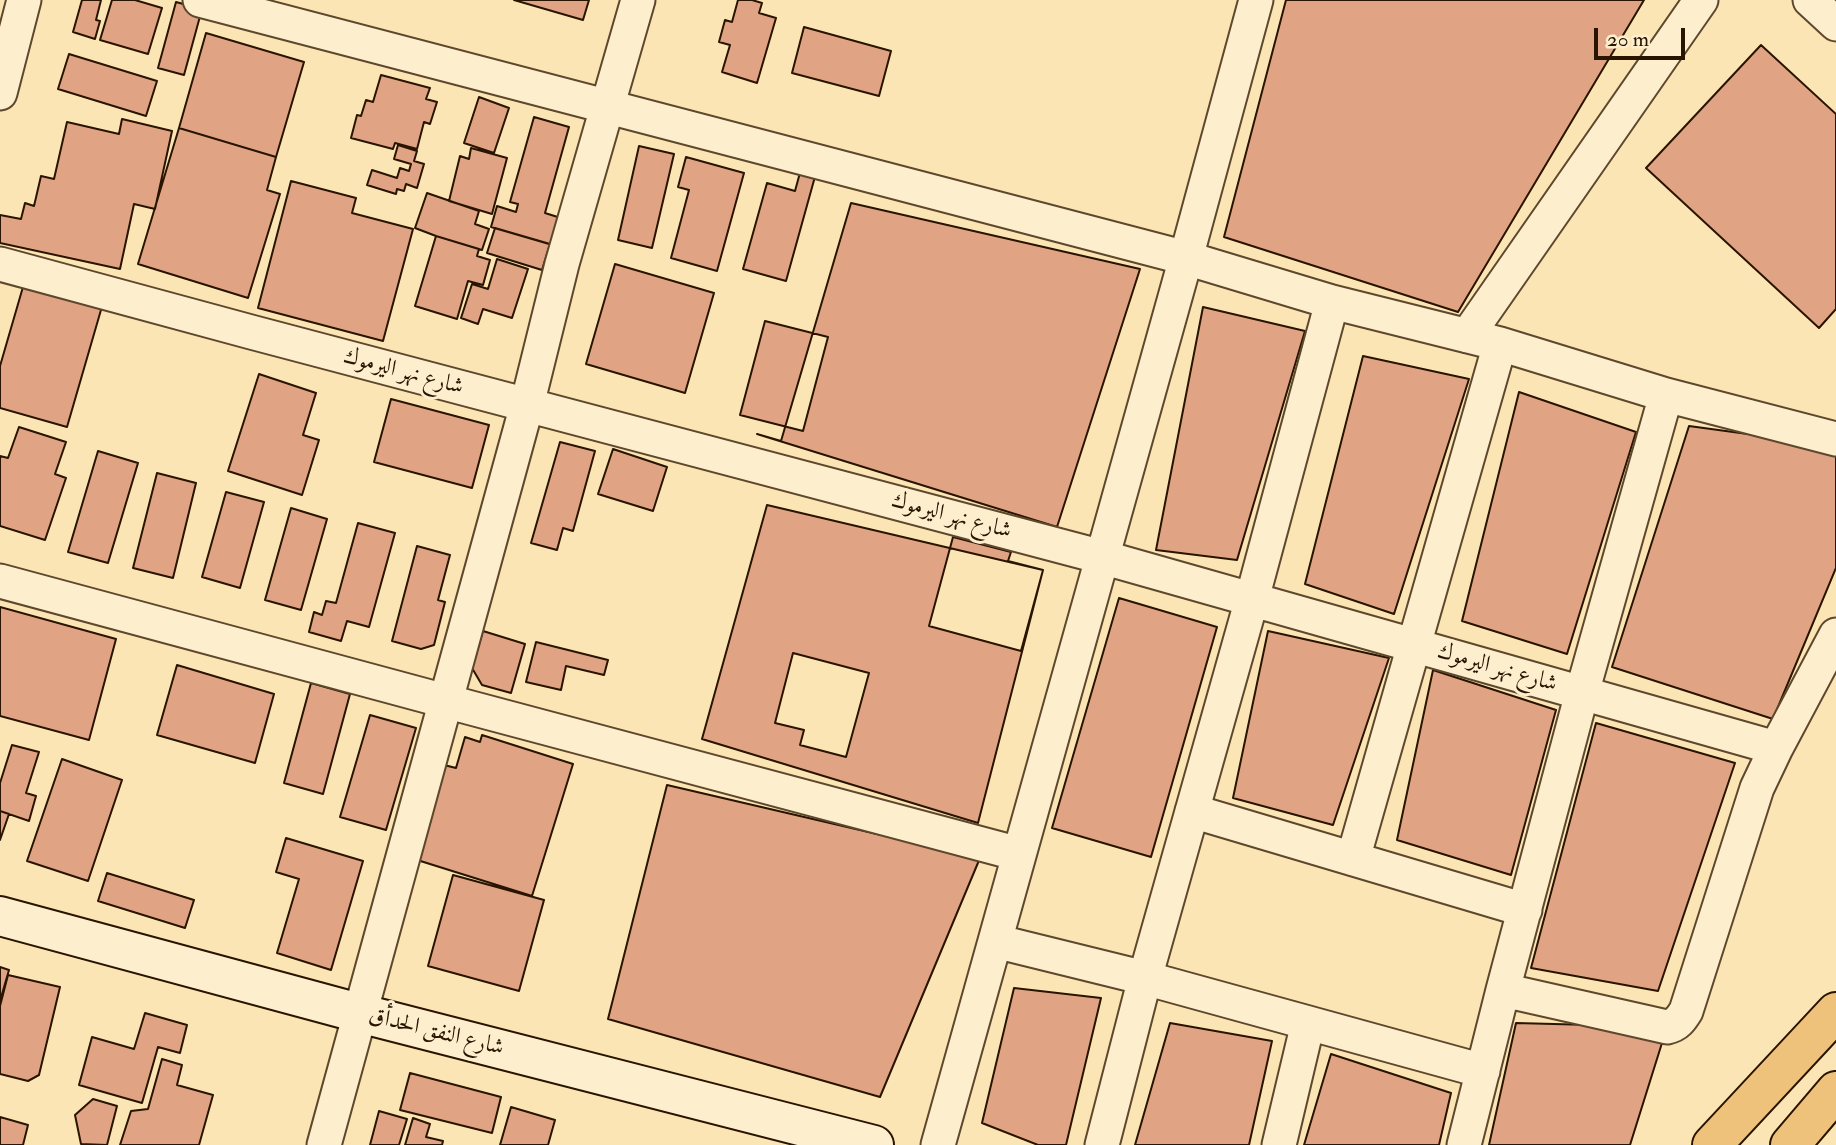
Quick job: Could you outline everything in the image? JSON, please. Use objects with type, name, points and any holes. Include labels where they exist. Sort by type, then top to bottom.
[{"type":"highway","points":[[1712,1145],[1836,1012]]},
{"type":"highway","points":[[1790,1145],[1836,1091]]},
{"type":"main road","name":"شارع النفق الحدأق","points":[[0,916],[359,1013],[874,1145]]},
{"type":"street","points":[[0,93],[24,0]]},
{"type":"street","points":[[200,0],[1186,258],[1332,302],[1500,344],[1665,395],[1836,439]]},
{"type":"street","points":[[324,1145],[527,405],[562,264],[638,0]]},
{"type":"street","points":[[938,1145],[1256,0]]},
{"type":"street","points":[[1467,336],[1701,0]]},
{"type":"street","points":[[1810,0],[1836,24]]},
{"type":"street","name":"شارع نهر اليرموك","points":[[0,264],[1102,557],[1776,748]]},
{"type":"street","points":[[1102,1145],[1145,978],[1332,302]]},
{"type":"street","points":[[1353,859],[1500,344]]},
{"type":"street","points":[[1464,1145],[1582,693],[1665,395]]},
{"type":"street","points":[[0,581],[1019,854]]},
{"type":"street","points":[[1503,990],[1667,1027],[1674,1026],[1682,1018],[1757,788],[1836,635]]},
{"type":"street","points":[[1192,811],[1525,910]]},
{"type":"street","points":[[995,941],[1145,978],[1483,1072]]},
{"type":"street","points":[[1279,1145],[1308,1023]]},
{"type":"building","points":[[82,0],[101,0],[96,20],[100,21],[95,39],[73,32]]},
{"type":"building","points":[[112,0],[135,0],[162,8],[148,54],[100,40]]},
{"type":"building","points":[[514,0],[589,0],[583,20]]},
{"type":"building","points":[[738,0],[762,3],[759,13],[776,18],[757,83],[722,72],[730,45],[719,42],[725,20],[732,22]]},
{"type":"building","points":[[1286,0],[1644,0],[1458,312],[1224,237]]},
{"type":"building","points":[[176,2],[202,9],[184,75],[158,68]]},
{"type":"building","points":[[804,27],[891,51],[879,96],[792,73]]},
{"type":"building","points":[[206,33],[304,62],[276,157],[179,128]]},
{"type":"building","points":[[1761,45],[1836,114],[1836,309],[1819,328],[1646,168]]},
{"type":"building","points":[[69,54],[157,81],[146,116],[58,89]]},
{"type":"building","points":[[381,75],[430,88],[426,99],[437,102],[430,124],[424,122],[417,149],[395,143],[393,149],[351,138],[357,115],[361,116],[366,100],[373,102]]},
{"type":"building","points":[[479,97],[509,108],[494,153],[464,143]]},
{"type":"building","points":[[534,117],[569,127],[545,213],[564,219],[556,246],[491,227],[497,206],[516,212],[518,204],[510,202]]},
{"type":"building","points":[[122,119],[172,131],[155,209],[134,204],[120,269],[0,243],[0,215],[21,219],[25,203],[34,206],[41,176],[54,179],[67,122],[119,134]]},
{"type":"building","points":[[179,128],[276,157],[267,190],[280,194],[248,298],[138,264]]},
{"type":"building","points":[[398,145],[417,151],[414,161],[424,164],[417,188],[406,184],[404,191],[397,189],[396,194],[367,185],[372,170],[397,178],[400,168],[409,171],[411,164],[394,159]]},
{"type":"building","points":[[639,146],[674,154],[652,248],[618,240]]},
{"type":"building","points":[[471,148],[507,158],[492,214],[449,201],[460,156],[469,159]]},
{"type":"building","points":[[686,157],[744,173],[717,271],[671,258],[689,190],[678,187]]},
{"type":"building","points":[[801,169],[816,173],[786,281],[743,269],[767,183],[795,191]]},
{"type":"building","points":[[291,181],[356,198],[352,213],[413,229],[383,341],[258,308]]},
{"type":"building","points":[[427,193],[479,211],[475,224],[489,229],[482,250],[415,228]]},
{"type":"building","points":[[851,203],[1140,269],[1057,527],[757,434],[781,441]]},
{"type":"building","points":[[495,228],[550,244],[542,270],[487,253]]},
{"type":"building","points":[[436,236],[479,249],[477,256],[490,260],[483,285],[468,281],[457,319],[415,306]]},
{"type":"building","points":[[497,259],[528,269],[512,318],[483,309],[478,324],[461,318],[472,284],[488,289]]},
{"type":"building","points":[[615,264],[714,293],[685,393],[586,364]]},
{"type":"building","points":[[25,280],[103,303],[67,427],[0,408],[0,366]]},
{"type":"building","points":[[1203,307],[1305,331],[1237,560],[1156,550]]},
{"type":"building","points":[[765,321],[828,337],[803,431],[740,415]]},
{"type":"building","points":[[1363,356],[1469,379],[1394,614],[1305,584]]},
{"type":"building","points":[[259,374],[316,393],[303,435],[319,440],[302,495],[228,471]]},
{"type":"building","points":[[1519,392],[1636,432],[1567,654],[1462,621]]},
{"type":"building","points":[[391,399],[489,425],[472,488],[374,462]]},
{"type":"building","points":[[1689,426],[1836,446],[1836,568],[1773,719],[1612,667]]},
{"type":"building","points":[[19,427],[66,442],[55,474],[66,478],[45,540],[0,526],[0,456],[8,458]]},
{"type":"building","points":[[560,442],[595,451],[573,531],[563,528],[557,550],[531,543]]},
{"type":"building","points":[[613,449],[667,467],[653,511],[598,494]]},
{"type":"building","points":[[98,451],[138,463],[108,563],[68,552]]},
{"type":"building","points":[[157,473],[196,483],[173,578],[133,568]]},
{"type":"building","points":[[226,492],[264,502],[240,588],[202,577]]},
{"type":"building","points":[[767,505],[1043,570],[978,823],[702,739]]},
{"type":"building","points":[[291,508],[327,519],[301,610],[265,600]]},
{"type":"building","points":[[358,523],[395,533],[369,627],[347,621],[341,641],[309,632],[314,612],[322,615],[326,601],[336,603]]},
{"type":"building","points":[[953,537],[1011,552],[1008,561],[1043,570],[1021,651],[929,626]]},
{"type":"building","points":[[417,546],[450,555],[438,600],[445,602],[434,645],[421,649],[392,641]]},
{"type":"building","points":[[1119,598],[1217,627],[1151,857],[1052,828]]},
{"type":"building","points":[[0,607],[116,639],[89,740],[0,716]]},
{"type":"building","points":[[483,631],[525,644],[511,693],[482,685],[472,668]]},
{"type":"building","points":[[1268,631],[1389,658],[1333,825],[1233,798]]},
{"type":"building","points":[[536,642],[608,660],[604,675],[566,666],[561,690],[526,682]]},
{"type":"building","points":[[793,653],[869,673],[846,757],[800,745],[804,730],[775,723]]},
{"type":"building","points":[[177,665],[274,694],[255,763],[157,735]]},
{"type":"building","points":[[1433,670],[1556,710],[1511,875],[1397,840]]},
{"type":"building","points":[[311,683],[350,694],[323,794],[284,783]]},
{"type":"building","points":[[370,715],[416,728],[386,830],[340,817]]},
{"type":"building","points":[[1596,723],[1735,763],[1658,991],[1531,968]]},
{"type":"building","points":[[482,735],[573,764],[532,896],[414,859],[444,765],[456,768],[465,737],[480,742]]},
{"type":"building","points":[[12,745],[39,752],[26,793],[36,796],[29,821],[0,811],[0,783]]},
{"type":"building","points":[[62,759],[122,780],[88,881],[27,861]]},
{"type":"building","points":[[667,785],[980,858],[880,1097],[608,1019]]},
{"type":"building","points":[[0,811],[9,814],[0,840]]},
{"type":"building","points":[[286,838],[363,861],[331,970],[277,953],[299,879],[276,872]]},
{"type":"building","points":[[107,873],[194,900],[185,928],[98,901]]},
{"type":"building","points":[[453,875],[544,900],[519,991],[428,966]]},
{"type":"building","points":[[0,967],[9,970],[0,1001]]},
{"type":"building","points":[[8,975],[60,987],[39,1075],[28,1081],[0,1074],[0,1006]]},
{"type":"building","points":[[1014,988],[1101,998],[1066,1145],[1038,1145],[982,1123]]},
{"type":"building","points":[[145,1013],[187,1025],[180,1053],[158,1047],[142,1103],[79,1085],[92,1037],[134,1049]]},
{"type":"building","points":[[1170,1023],[1272,1041],[1249,1145],[1135,1145]]},
{"type":"building","points":[[1516,1023],[1667,1027],[1630,1145],[1489,1145]]},
{"type":"building","points":[[1331,1054],[1451,1093],[1439,1145],[1304,1145]]},
{"type":"building","points":[[162,1059],[182,1065],[177,1085],[213,1095],[199,1145],[120,1145],[131,1111],[148,1109]]},
{"type":"building","points":[[410,1073],[501,1097],[492,1133],[400,1110]]},
{"type":"building","points":[[93,1099],[117,1106],[107,1145],[81,1144],[75,1115]]},
{"type":"building","points":[[511,1107],[555,1120],[548,1145],[500,1145]]},
{"type":"building","points":[[379,1111],[407,1119],[399,1145],[370,1145]]},
{"type":"building","points":[[0,1117],[28,1125],[23,1145],[0,1145]]},
{"type":"building","points":[[413,1118],[430,1124],[426,1137],[443,1141],[442,1145],[405,1145]]}]
